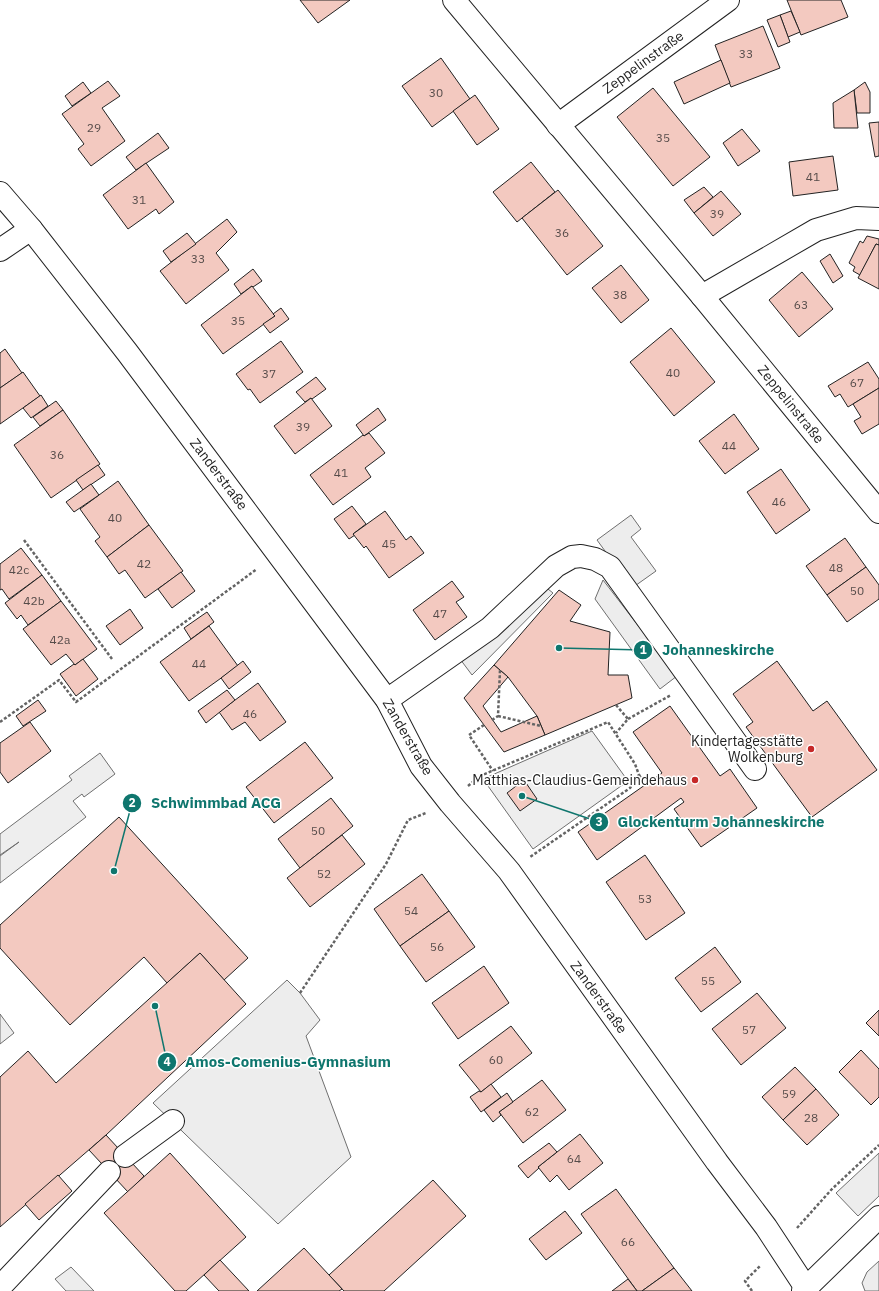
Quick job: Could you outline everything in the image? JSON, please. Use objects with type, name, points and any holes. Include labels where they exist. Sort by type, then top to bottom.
[{"type":"street","name":"Zeppelinstraße","points":[[454,0],[702,296],[879,512]]},
{"type":"street","name":"Zeppelinstraße","points":[[558,125],[728,0]]},
{"type":"street","name":"Zanderstraße","points":[[0,193],[31,229],[127,352],[387,700],[421,766],[450,803],[509,871],[779,1247],[806,1290]]},
{"type":"street","points":[[702,296],[816,230],[856,218],[879,219]]},
{"type":"street","points":[[0,250],[31,229]]},
{"type":"street","points":[[387,700],[490,628],[556,566],[572,557],[582,556],[595,559],[610,567],[755,770]]},
{"type":"street","points":[[125,1156],[173,1121]]},
{"type":"street","points":[[0,1287],[109,1172]]},
{"type":"street","points":[[806,1290],[879,1217]]},
{"type":"path","points":[[24,540],[112,659]]},
{"type":"path","points":[[0,722],[59,680],[76,702],[279,554]]},
{"type":"path","points":[[498,716],[500,670]]},
{"type":"path","points":[[616,733],[628,719],[693,684]]},
{"type":"path","points":[[616,705],[628,719]]},
{"type":"path","points":[[492,720],[498,716],[541,726]]},
{"type":"path","points":[[300,993],[386,864],[408,820],[450,803],[480,776],[608,722],[635,764],[639,775],[645,784]]},
{"type":"path","points":[[484,725],[470,735],[493,771]]},
{"type":"path","points":[[509,871],[630,788],[639,775]]},
{"type":"path","points":[[752,1291],[745,1281],[779,1247],[832,1189],[879,1145]]},
{"type":"shaded area","points":[[631,515],[641,529],[631,537],[656,571],[632,588],[597,540]]},
{"type":"shaded area","points":[[603,580],[677,676],[660,689],[595,599]]},
{"type":"shaded area","points":[[548,589],[553,593],[472,675],[460,659],[502,628]]},
{"type":"shaded area","points":[[592,731],[628,781],[533,849],[483,779]]},
{"type":"shaded area","points":[[100,753],[115,774],[84,797],[82,794],[73,801],[86,817],[0,883],[0,856],[19,842],[0,855],[0,834],[72,780],[69,776]]},
{"type":"shaded area","points":[[287,980],[300,993],[320,1020],[306,1036],[351,1157],[278,1224],[153,1103]]},
{"type":"shaded area","points":[[0,1014],[14,1033],[0,1044]]},
{"type":"shaded area","points":[[879,1153],[879,1196],[858,1216],[836,1193]]},
{"type":"shaded area","points":[[879,1261],[879,1291],[865,1291],[862,1283],[867,1272]]},
{"type":"shaded area","points":[[71,1267],[94,1291],[66,1291],[55,1279]]},
{"type":"building","points":[[300,0],[350,0],[318,23]]},
{"type":"building","points":[[787,0],[841,0],[848,17],[801,35]]},
{"type":"building","points":[[791,11],[800,32],[788,37],[780,15]]},
{"type":"building","points":[[780,15],[790,42],[778,47],[767,20]]},
{"type":"building","points":[[763,26],[780,68],[731,87],[715,45]]},
{"type":"building","points":[[441,58],[470,99],[432,127],[402,86]]},
{"type":"building","points":[[721,60],[730,83],[684,104],[674,82]]},
{"type":"building","points":[[108,81],[120,96],[102,108],[125,141],[91,166],[78,149],[84,144],[62,114]]},
{"type":"building","points":[[83,82],[91,93],[72,106],[65,96]]},
{"type":"building","points":[[865,82],[870,92],[870,113],[857,113],[854,90]]},
{"type":"building","points":[[653,88],[710,157],[673,186],[617,117]]},
{"type":"building","points":[[854,90],[858,128],[834,128],[833,103]]},
{"type":"building","points":[[475,95],[499,129],[477,145],[453,111]]},
{"type":"building","points":[[879,122],[879,156],[875,157],[869,123]]},
{"type":"building","points":[[742,129],[760,151],[738,166],[723,143]]},
{"type":"building","points":[[158,133],[169,148],[136,170],[126,157]]},
{"type":"building","points":[[833,156],[838,190],[793,196],[789,162]]},
{"type":"building","points":[[531,162],[555,192],[517,222],[493,192]]},
{"type":"building","points":[[146,163],[174,202],[159,214],[156,209],[128,229],[103,195]]},
{"type":"building","points":[[704,187],[713,197],[694,213],[684,200]]},
{"type":"building","points":[[558,190],[603,246],[567,275],[522,218]]},
{"type":"building","points":[[721,191],[741,214],[713,236],[694,213]]},
{"type":"building","points":[[227,219],[237,232],[216,253],[229,270],[186,304],[160,271]]},
{"type":"building","points":[[187,233],[196,244],[171,262],[163,251]]},
{"type":"building","points":[[867,236],[879,239],[879,245],[876,244],[860,275],[853,271],[855,267],[849,263],[860,241],[863,243]]},
{"type":"building","points":[[876,244],[879,245],[879,289],[858,278]]},
{"type":"building","points":[[830,254],[843,276],[833,283],[820,261]]},
{"type":"building","points":[[621,265],[649,300],[621,323],[592,288]]},
{"type":"building","points":[[253,269],[262,281],[241,294],[234,284]]},
{"type":"building","points":[[802,272],[833,309],[799,337],[769,300]]},
{"type":"building","points":[[252,286],[275,316],[223,354],[201,325]]},
{"type":"building","points":[[281,308],[289,319],[270,333],[263,324],[275,316],[273,314]]},
{"type":"building","points":[[671,328],[715,382],[674,416],[630,362]]},
{"type":"building","points":[[281,341],[303,372],[260,403],[250,389],[248,390],[236,374]]},
{"type":"building","points":[[5,349],[22,373],[0,388],[0,353]]},
{"type":"building","points":[[868,362],[879,379],[879,388],[848,407],[840,394],[835,397],[828,386]]},
{"type":"building","points":[[23,372],[40,396],[0,424],[0,388]]},
{"type":"building","points":[[316,377],[326,389],[305,402],[296,392]]},
{"type":"building","points":[[879,388],[879,424],[862,434],[854,421],[861,417],[853,404]]},
{"type":"building","points":[[41,395],[48,406],[31,418],[23,408]]},
{"type":"building","points":[[311,398],[332,426],[295,454],[274,426]]},
{"type":"building","points":[[56,401],[63,410],[40,426],[33,417]]},
{"type":"building","points":[[378,408],[386,420],[364,436],[356,425]]},
{"type":"building","points":[[63,410],[100,464],[51,498],[14,445]]},
{"type":"building","points":[[734,414],[759,449],[725,474],[699,441]]},
{"type":"building","points":[[369,433],[385,453],[365,468],[371,477],[333,505],[310,475],[363,435],[364,436]]},
{"type":"building","points":[[98,465],[105,475],[83,490],[76,480]]},
{"type":"building","points":[[781,469],[810,510],[776,534],[747,492]]},
{"type":"building","points":[[118,481],[149,525],[107,557],[95,541],[100,537],[80,509]]},
{"type":"building","points":[[91,484],[99,495],[74,512],[66,502]]},
{"type":"building","points":[[352,506],[366,524],[349,539],[334,519]]},
{"type":"building","points":[[385,511],[406,540],[411,536],[424,553],[389,578],[366,546],[364,548],[353,534]]},
{"type":"building","points":[[149,525],[183,571],[145,598],[125,570],[119,574],[107,557]]},
{"type":"building","points":[[845,538],[866,567],[827,595],[806,566]]},
{"type":"building","points":[[21,548],[42,575],[9,599],[2,589],[0,590],[0,564]]},
{"type":"building","points":[[866,567],[879,585],[879,599],[847,622],[827,595]]},
{"type":"building","points":[[181,572],[195,591],[172,608],[158,589]]},
{"type":"building","points":[[42,575],[61,601],[28,625],[21,615],[17,619],[5,603]]},
{"type":"building","points":[[452,581],[464,597],[456,602],[467,617],[435,640],[413,610]]},
{"type":"building","points":[[559,590],[581,605],[570,621],[610,632],[608,675],[628,675],[632,698],[545,735],[537,716],[508,677],[494,665]]},
{"type":"building","points":[[61,601],[97,649],[75,665],[66,654],[51,665],[23,629]]},
{"type":"building","points":[[130,609],[143,628],[120,645],[106,626]]},
{"type":"building","points":[[207,612],[214,622],[191,639],[184,628]]},
{"type":"building","points":[[209,626],[238,666],[189,701],[160,662]]},
{"type":"building","points":[[83,659],[98,679],[76,696],[60,674]]},
{"type":"building","points":[[243,661],[251,672],[229,689],[221,678]]},
{"type":"building","name":"Kindertagesstätte Wolkenburg","points":[[777,661],[813,711],[827,701],[877,770],[812,817],[746,727],[753,722],[733,694]]},
{"type":"building","points":[[494,665],[508,677],[483,706],[501,732],[537,716],[545,735],[504,752],[464,698]]},
{"type":"building","points":[[258,683],[286,722],[260,741],[245,722],[232,730],[219,712]]},
{"type":"building","points":[[227,690],[235,700],[206,723],[198,711]]},
{"type":"building","points":[[38,700],[46,711],[23,726],[16,716]]},
{"type":"building","name":"Matthias-Claudius-Gemeindehaus","points":[[670,706],[720,776],[730,769],[757,808],[701,847],[674,809],[684,802],[681,798],[597,860],[578,832],[662,773],[633,732]]},
{"type":"building","points":[[30,722],[51,751],[8,783],[0,772],[0,743]]},
{"type":"building","points":[[305,742],[333,778],[274,823],[246,787]]},
{"type":"building","points":[[524,780],[537,799],[520,811],[507,793]]},
{"type":"building","points":[[331,798],[353,826],[300,868],[278,839]]},
{"type":"building","points":[[119,817],[248,958],[224,980],[200,953],[167,983],[144,957],[70,1025],[0,948],[0,925]]},
{"type":"building","points":[[342,835],[365,864],[310,907],[287,878]]},
{"type":"building","points":[[645,855],[685,913],[646,940],[606,882]]},
{"type":"building","points":[[422,874],[449,911],[400,946],[374,909]]},
{"type":"building","points":[[449,911],[475,947],[426,982],[400,946]]},
{"type":"building","points":[[715,947],[741,982],[701,1012],[675,978]]},
{"type":"building","points":[[200,953],[246,1004],[106,1135],[0,1227],[0,1077],[28,1051],[56,1083]]},
{"type":"building","points":[[484,966],[509,1003],[458,1039],[432,1003]]},
{"type":"building","points":[[757,993],[786,1028],[741,1065],[712,1029]]},
{"type":"building","points":[[879,1010],[879,1036],[866,1023]]},
{"type":"building","points":[[511,1026],[532,1053],[481,1092],[459,1065]]},
{"type":"building","points":[[861,1050],[879,1069],[879,1097],[871,1105],[839,1072]]},
{"type":"building","points":[[795,1067],[816,1089],[783,1120],[762,1097]]},
{"type":"building","points":[[542,1080],[566,1110],[523,1143],[499,1112]]},
{"type":"building","points":[[491,1084],[501,1097],[481,1112],[470,1097],[479,1091],[481,1092]]},
{"type":"building","points":[[816,1089],[839,1115],[807,1145],[783,1120]]},
{"type":"building","points":[[507,1093],[513,1102],[499,1112],[501,1115],[493,1122],[484,1110]]},
{"type":"building","points":[[580,1134],[603,1163],[569,1190],[557,1175],[550,1182],[538,1167]]},
{"type":"building","points":[[106,1135],[144,1176],[128,1192],[89,1150]]},
{"type":"building","points":[[549,1143],[557,1152],[538,1167],[539,1168],[528,1178],[518,1166]]},
{"type":"building","points":[[170,1153],[246,1237],[186,1291],[175,1291],[104,1213]]},
{"type":"building","points":[[58,1175],[72,1191],[39,1220],[25,1204]]},
{"type":"building","points":[[433,1180],[466,1216],[384,1291],[344,1291],[329,1275]]},
{"type":"building","points":[[616,1189],[674,1268],[642,1291],[637,1291],[581,1214]]},
{"type":"building","points":[[565,1211],[582,1233],[546,1260],[529,1239]]},
{"type":"building","points":[[304,1248],[342,1289],[339,1291],[257,1291]]},
{"type":"building","points":[[220,1260],[249,1291],[219,1291],[204,1275]]},
{"type":"building","points":[[674,1268],[692,1291],[642,1291]]},
{"type":"building","points":[[628,1279],[637,1291],[612,1291]]},
{"type":"place","name":"Johanneskirche","points":[[559,648]]},
{"type":"place","name":"Kindertagesstätte Wolkenburg","points":[[811,749]]},
{"type":"place","name":"Matthias-Claudius-Gemeindehaus","points":[[695,780]]},
{"type":"place","name":"Glockenturm Johanneskirche","points":[[522,796]]},
{"type":"place","name":"Schwimmbad ACG","points":[[114,871]]},
{"type":"place","name":"Amos-Comenius-Gymnasium","points":[[155,1006]]}]
